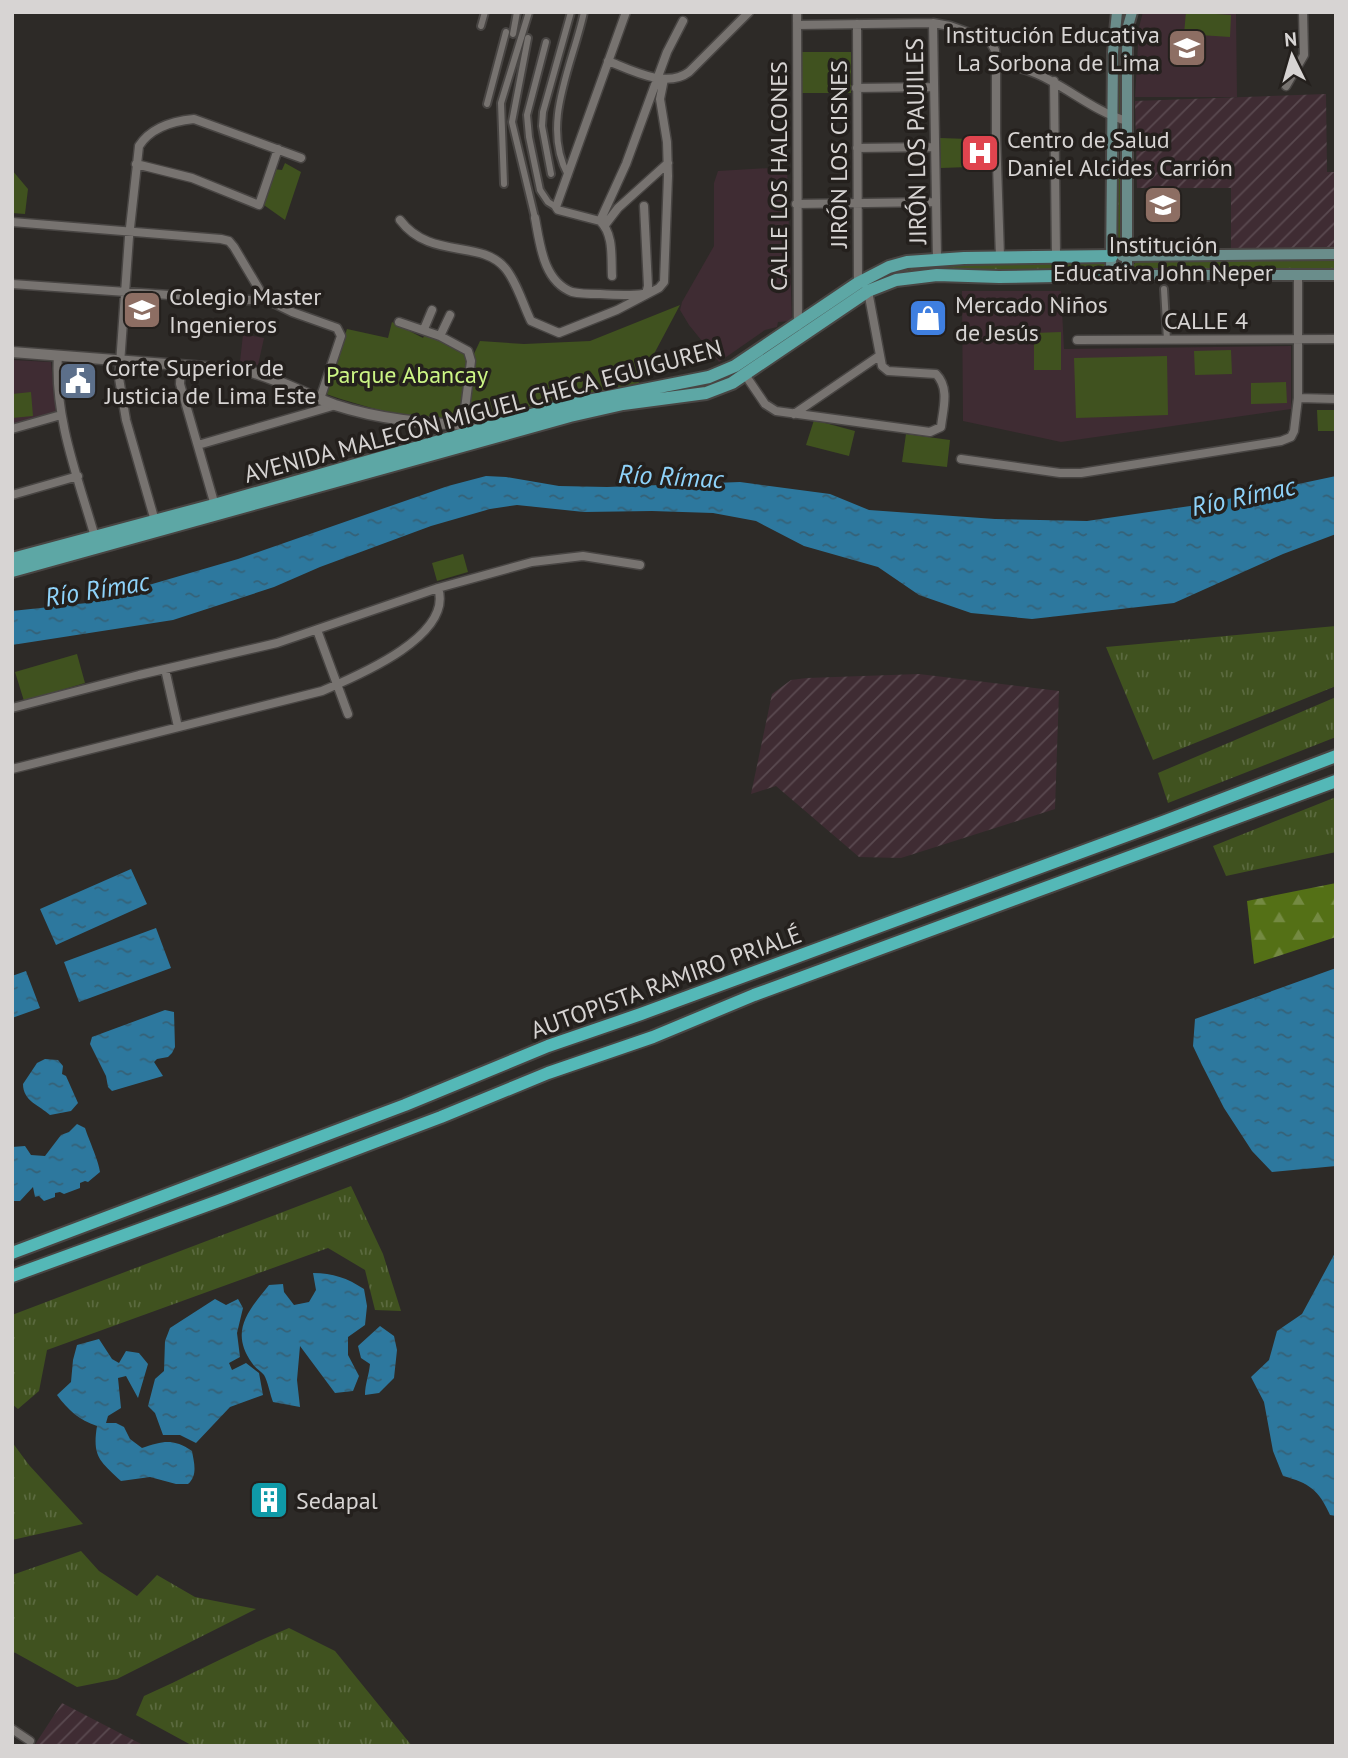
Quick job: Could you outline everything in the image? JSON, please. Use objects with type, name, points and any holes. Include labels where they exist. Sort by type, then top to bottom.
[{"type":"highway","name":"AUTOPISTA RAMIRO PRIALÉ","points":[[12,1253],[405,1105],[548,1046],[667,1005],[1336,756]]},
{"type":"highway","name":"AUTOPISTA RAMIRO PRIALÉ","points":[[12,1276],[441,1117],[548,1073],[653,1037],[754,995],[1336,781]]},
{"type":"main road","points":[[1117,12],[1114,28],[1111,275],[1336,275]]},
{"type":"main road","points":[[1127,275],[1127,39],[1132,12]]},
{"type":"main road","points":[[1112,171],[1126,171]]},
{"type":"main road","points":[[1112,256],[1336,254]]},
{"type":"main road","name":"AVENIDA MALECÓN MIGUEL CHECA EGUIGUREN","points":[[12,559],[155,521],[216,510],[623,404],[706,393],[746,376],[800,339],[889,267],[907,262],[1000,257],[1112,256]]},
{"type":"main road","name":"AVENIDA MALECÓN MIGUEL CHECA EGUIGUREN","points":[[12,571],[563,406],[709,377],[735,366],[798,324],[863,287],[914,276],[1111,275]]},
{"type":"street","points":[[481,26],[485,12]]},
{"type":"street","points":[[487,104],[517,12]]},
{"type":"street","points":[[505,184],[501,103],[529,12]]},
{"type":"street","points":[[551,174],[542,126],[543,112],[571,12]]},
{"type":"street","points":[[568,175],[562,163],[555,121],[584,12]]},
{"type":"street","points":[[556,206],[626,12]]},
{"type":"street","points":[[608,61],[660,78],[676,79],[689,72],[749,12]]},
{"type":"street","name":"CALLE LOS HALCONES","points":[[797,12],[796,204],[800,339]]},
{"type":"street","points":[[1286,86],[1304,55],[1303,12]]},
{"type":"street","points":[[612,276],[610,239],[603,223],[660,78],[670,45],[683,21]]},
{"type":"street","points":[[797,25],[933,23],[989,40],[995,50],[996,65],[1000,257]]},
{"type":"street","name":"JIRÓN LOS PAUJILES","points":[[933,23],[937,259]]},
{"type":"street","name":"JIRÓN LOS CISNES","points":[[857,24],[858,203],[863,287],[879,356]]},
{"type":"street","points":[[528,37],[512,122],[541,252],[551,274],[574,292],[627,296],[646,294]]},
{"type":"street","points":[[546,42],[527,115],[540,190],[558,210],[603,223]]},
{"type":"street","points":[[996,65],[1008,64],[1054,81],[1112,117],[1127,121]]},
{"type":"street","points":[[400,219],[415,236],[431,244],[462,249],[497,260],[506,269],[531,321],[549,330],[559,332],[581,326],[659,288],[664,282],[663,258],[668,217],[667,142],[660,99],[660,78]]},
{"type":"street","points":[[1054,81],[1056,256]]},
{"type":"street","points":[[856,88],[934,87]]},
{"type":"street","points":[[155,521],[122,404],[119,360],[139,146],[144,137],[153,131],[181,120],[194,119],[301,158]]},
{"type":"street","points":[[857,148],[935,147]]},
{"type":"street","points":[[136,164],[192,178],[259,205],[278,149]]},
{"type":"street","points":[[603,223],[667,163]]},
{"type":"street","points":[[796,204],[936,202]]},
{"type":"street","points":[[644,206],[648,286],[646,294]]},
{"type":"street","points":[[12,222],[221,239],[229,242],[260,289],[259,296]]},
{"type":"street","points":[[961,459],[1060,473],[1081,473],[1290,438],[1294,431],[1298,398],[1298,276]]},
{"type":"street","points":[[12,284],[241,300],[252,300],[259,296]]},
{"type":"street","points":[[1164,289],[1167,340]]},
{"type":"street","points":[[259,296],[292,312],[337,328],[340,332],[341,336],[320,399]]},
{"type":"street","points":[[424,329],[432,310]]},
{"type":"street","points":[[440,336],[450,315]]},
{"type":"street","points":[[398,322],[424,329],[468,351],[471,358],[463,425]]},
{"type":"street","name":"CALLE 4","points":[[1076,340],[1336,339]]},
{"type":"street","points":[[12,352],[228,368],[261,374],[336,405],[394,419],[463,425],[541,424]]},
{"type":"street","points":[[58,355],[57,387],[61,415],[95,537]]},
{"type":"street","points":[[746,376],[769,408],[794,414],[930,432],[941,427],[945,390],[942,380],[936,374],[888,371],[882,366],[879,356],[794,414]]},
{"type":"street","points":[[181,365],[180,384],[216,510]]},
{"type":"street","points":[[1298,398],[1336,398]]},
{"type":"street","points":[[198,445],[336,405]]},
{"type":"street","points":[[12,429],[61,415]]},
{"type":"street","points":[[12,495],[78,477]]},
{"type":"street","points":[[12,708],[277,643],[438,588],[532,562],[583,556],[639,565]]},
{"type":"street","points":[[12,769],[322,691],[376,667],[410,644],[441,608],[442,598],[438,588]]},
{"type":"street","points":[[317,630],[348,714]]},
{"type":"street","points":[[165,669],[178,727]]},
{"type":"street","points":[[12,1729],[30,1741]]},
{"type":"shaded area","name":"Institución Educativa La Sorbona de Lima","points":[[1143,12],[1236,12],[1237,97],[1135,97],[1139,27]]},
{"type":"shaded area","points":[[1326,94],[1327,172],[1336,172],[1336,265],[1231,267],[1231,188],[1137,188],[1135,101]]},
{"type":"shaded area","points":[[787,167],[792,321],[778,322],[777,327],[765,330],[719,362],[680,310],[714,246],[714,183],[718,171]]},
{"type":"shaded area","points":[[962,291],[1061,291],[1064,349],[1291,346],[1291,409],[1061,442],[963,421]]},
{"type":"shaded area","points":[[243,334],[264,338],[258,365],[240,362]]},
{"type":"shaded area","points":[[12,360],[51,362],[56,413],[12,424]]},
{"type":"shaded area","points":[[919,674],[1059,691],[1055,809],[901,858],[859,857],[776,786],[751,794],[772,694],[791,680]]},
{"type":"shaded area","points":[[62,1703],[145,1746],[34,1746]]},
{"type":"green space","points":[[1121,12],[1129,12],[1122,113],[1118,114],[1116,45]]},
{"type":"green space","points":[[1186,12],[1231,15],[1230,37],[1184,34]]},
{"type":"green space","points":[[800,52],[851,52],[851,93],[800,93]]},
{"type":"green space","points":[[940,138],[969,139],[969,167],[941,168]]},
{"type":"green space","points":[[285,163],[301,172],[285,220],[261,203],[273,169],[282,170]]},
{"type":"green space","points":[[12,170],[28,189],[25,214],[12,213]]},
{"type":"green space","points":[[1118,174],[1124,177],[1121,247],[1116,246]]},
{"type":"green space","points":[[1336,258],[1336,271],[1140,272],[1133,265],[1139,259]]},
{"type":"green space","points":[[1105,260],[1108,264],[1107,270],[911,273],[808,329],[804,323],[867,281],[914,265]]},
{"type":"green space","name":"Parque Abancay","points":[[680,305],[638,384],[493,416],[451,420],[396,414],[326,394],[347,329],[388,338],[392,322],[423,338],[425,334],[473,356],[480,341],[524,344],[590,341]]},
{"type":"green space","points":[[1061,332],[1061,370],[1034,370],[1034,333]]},
{"type":"green space","points":[[1231,350],[1232,374],[1195,375],[1194,351]]},
{"type":"green space","points":[[1167,356],[1168,415],[1076,418],[1074,358]]},
{"type":"green space","points":[[1286,382],[1287,403],[1251,404],[1251,383]]},
{"type":"green space","points":[[31,392],[33,416],[12,418],[12,394]]},
{"type":"green space","points":[[1317,410],[1336,410],[1336,431],[1318,431]]},
{"type":"green space","points":[[814,420],[855,431],[849,456],[806,445]]},
{"type":"green space","points":[[906,434],[950,440],[947,467],[902,462]]},
{"type":"green space","points":[[463,554],[468,572],[437,581],[432,563]]},
{"type":"green space","points":[[1336,626],[1336,686],[1153,760],[1106,647]]},
{"type":"green space","points":[[77,654],[85,683],[24,701],[15,672]]},
{"type":"green space","points":[[1336,697],[1336,737],[1168,803],[1158,773]]},
{"type":"green space","points":[[1336,797],[1336,852],[1226,876],[1213,846]]},
{"type":"green space","points":[[1336,883],[1336,937],[1254,964],[1247,901]]},
{"type":"green space","points":[[351,1186],[383,1254],[401,1311],[375,1310],[365,1270],[328,1248],[47,1350],[39,1391],[18,1409],[12,1404],[12,1315]]},
{"type":"green space","points":[[12,1442],[29,1465],[83,1524],[12,1540]]},
{"type":"green space","points":[[81,1551],[99,1571],[137,1596],[157,1575],[195,1597],[256,1609],[117,1679],[77,1687],[12,1651],[12,1575]]},
{"type":"green space","points":[[289,1628],[335,1651],[412,1746],[193,1746],[136,1715],[144,1696]]},
{"type":"water","name":"Río Rímac","points":[[486,476],[559,486],[740,482],[830,494],[869,510],[995,519],[1087,521],[1204,504],[1336,476],[1336,534],[1283,554],[1174,603],[1032,619],[971,613],[919,595],[878,567],[804,546],[756,521],[713,513],[584,512],[517,505],[490,509],[431,526],[274,587],[173,620],[12,645],[12,611],[87,603],[238,559],[448,486]]},
{"type":"water","points":[[131,869],[147,904],[56,945],[40,909]]},
{"type":"water","points":[[156,928],[171,968],[79,1002],[64,962]]},
{"type":"water","points":[[1336,968],[1336,1166],[1272,1172],[1252,1151],[1224,1108],[1202,1065],[1193,1046],[1195,1019]]},
{"type":"water","points":[[26,971],[40,1008],[12,1018],[12,976]]},
{"type":"water","points":[[165,1010],[174,1012],[175,1047],[168,1057],[154,1062],[163,1076],[112,1091],[90,1044],[92,1037]]},
{"type":"water","points":[[45,1059],[58,1060],[63,1066],[62,1074],[66,1076],[78,1103],[71,1111],[50,1115],[26,1095],[23,1084],[37,1063]]},
{"type":"water","points":[[77,1124],[85,1128],[100,1172],[88,1182],[80,1183],[80,1188],[64,1194],[55,1193],[55,1197],[44,1201],[39,1196],[35,1197],[33,1187],[20,1201],[14,1201],[12,1147],[25,1146],[31,1155],[45,1156],[61,1135]]},
{"type":"water","points":[[1336,1251],[1336,1516],[1330,1515],[1322,1499],[1312,1489],[1283,1476],[1273,1451],[1264,1402],[1251,1377],[1269,1360],[1277,1331],[1302,1314]]},
{"type":"water","points":[[313,1273],[340,1277],[364,1289],[367,1306],[365,1325],[348,1337],[348,1355],[359,1376],[353,1391],[335,1393],[300,1346],[297,1380],[300,1407],[273,1402],[264,1375],[253,1365],[245,1351],[242,1341],[244,1321],[269,1285],[283,1284],[284,1292],[294,1305],[309,1302],[316,1290]]},
{"type":"water","points":[[215,1299],[226,1305],[238,1299],[243,1308],[237,1333],[240,1357],[229,1363],[232,1370],[246,1363],[259,1373],[263,1395],[230,1407],[196,1443],[180,1435],[163,1435],[155,1413],[148,1406],[155,1379],[164,1371],[165,1341],[170,1328]]},
{"type":"water","points":[[380,1326],[394,1336],[397,1350],[394,1378],[379,1393],[365,1395],[370,1364],[361,1358],[358,1346]]},
{"type":"water","points":[[99,1339],[112,1359],[119,1363],[126,1351],[139,1353],[148,1364],[138,1398],[126,1376],[118,1378],[121,1408],[108,1416],[106,1423],[116,1423],[124,1427],[130,1439],[142,1448],[168,1442],[192,1451],[194,1473],[188,1484],[176,1484],[150,1477],[121,1481],[99,1458],[96,1445],[97,1426],[74,1414],[57,1395],[71,1382],[77,1345]]},
{"type":"place","name":"Institución Educativa La Sorbona de Lima","points":[[1187,48]]},
{"type":"place","name":"Centro de Salud Daniel Alcides Carrión","points":[[980,153]]},
{"type":"place","name":"Institución Educativa John Neper","points":[[1163,205]]},
{"type":"place","name":"Colegio Master Ingenieros","points":[[142,310]]},
{"type":"place","name":"Mercado Niños de Jesús","points":[[928,318]]},
{"type":"place","name":"Corte Superior de Justicia de Lima Este","points":[[78,381]]},
{"type":"place","name":"Sedapal","points":[[269,1500]]}]
